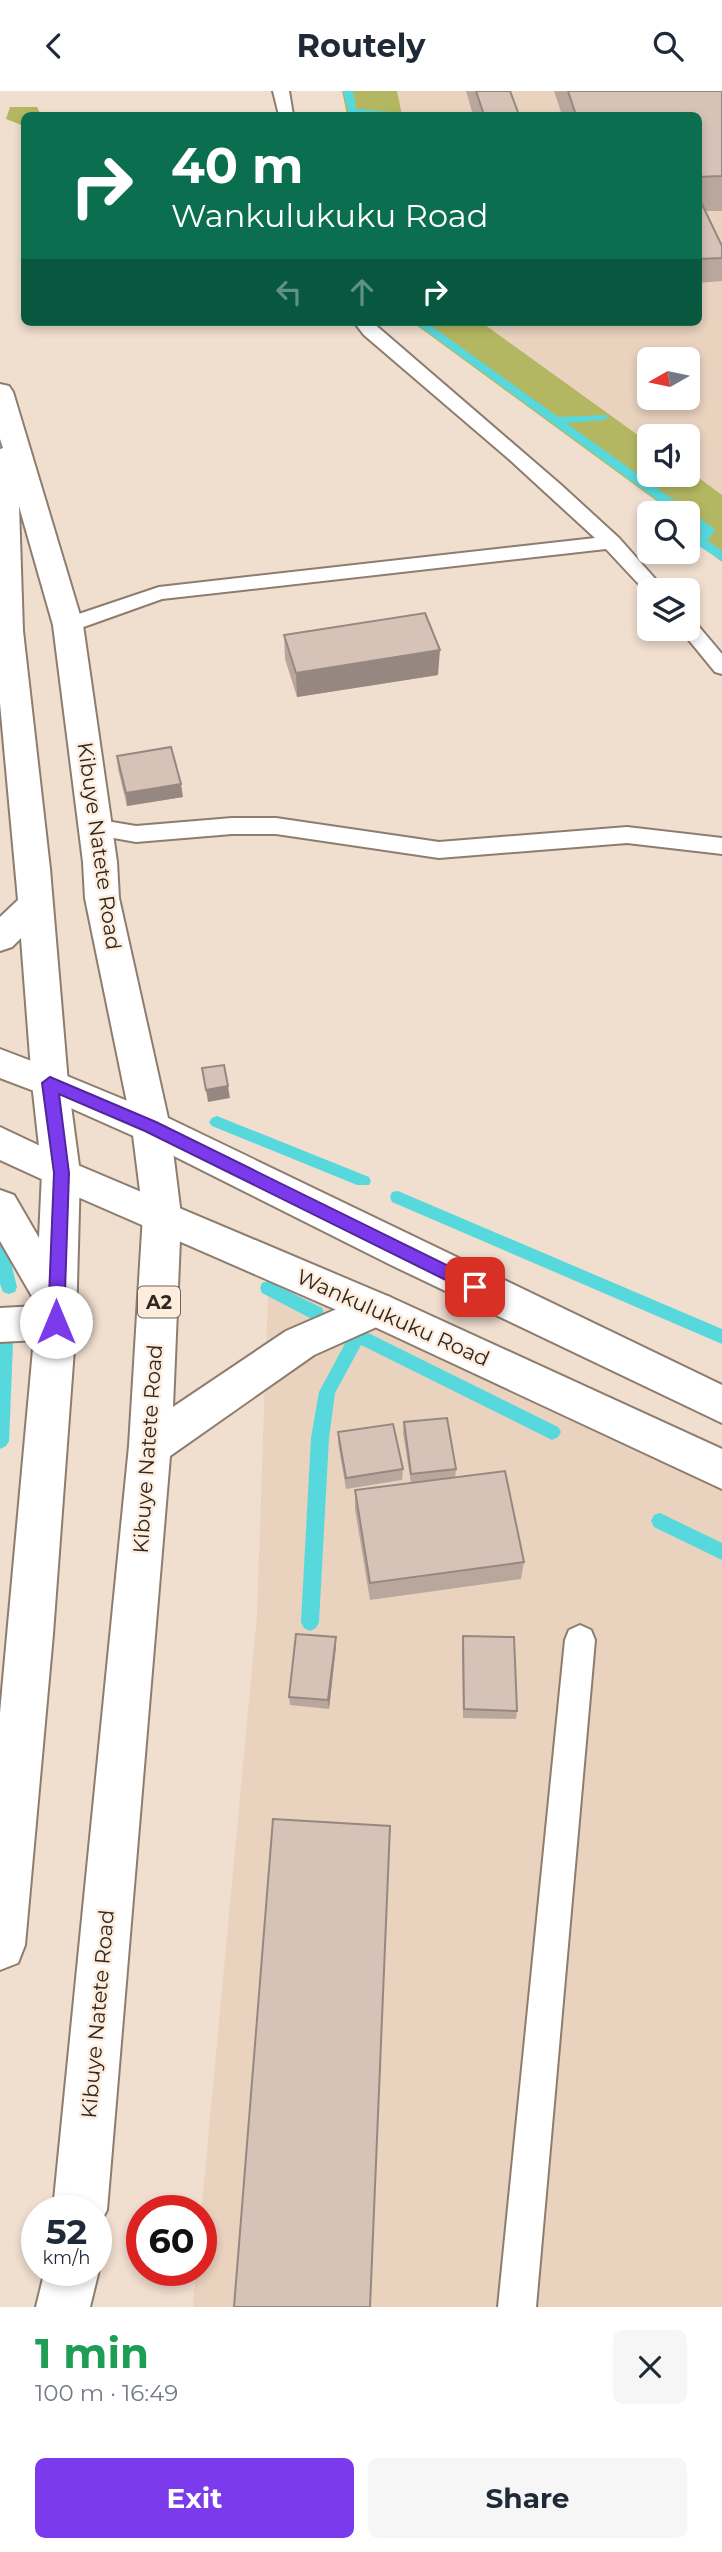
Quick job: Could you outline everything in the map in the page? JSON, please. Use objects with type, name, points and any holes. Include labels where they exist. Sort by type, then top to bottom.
[{"type":"main road","name":"Kibuye Natete Road","points":[[1,400],[68,625],[102,898],[151,1127],[162,1215],[150,1446],[81,2195]]},
{"type":"main road","name":"Kibuye Natete Road","points":[[0,1945],[31,1633],[56,1311],[61,1173],[50,1083],[8,631],[1,400]]},
{"type":"main road","points":[[0,938],[35,904]]},
{"type":"main road","points":[[0,1063],[151,1127],[722,1405]]},
{"type":"main road","name":"Wankulukuku Road","points":[[0,1142],[61,1173],[376,1309],[722,1470]]},
{"type":"main road","points":[[0,1206],[56,1311],[0,1325]]},
{"type":"main road","points":[[150,1446],[300,1343],[376,1309]]},
{"type":"main road","points":[[63,2307],[68,2286]]},
{"type":"lane","points":[[281,91],[285,112]]},
{"type":"lane","points":[[367,326],[612,542],[644,578]]},
{"type":"lane","points":[[68,625],[159,593],[612,542]]},
{"type":"lane","points":[[700,641],[722,667]]},
{"type":"lane","points":[[94,827],[136,834],[276,826],[439,850],[627,835],[722,846]]},
{"type":"lane","points":[[517,2307],[560,1817],[580,1640]]},
{"type":"shaded area","points":[[397,91],[722,91],[722,495],[700,479],[700,424],[637,424],[637,434],[487,326],[702,326],[702,112],[401,112]]},
{"type":"shaded area","points":[[269,1266],[722,1479],[722,2307],[193,2307],[195,2286],[217,2286],[217,2195],[203,2195],[257,1615]]},
{"type":"green space","points":[[342,91],[397,91],[401,112],[346,112]]},
{"type":"green space","points":[[10,107],[37,107],[40,112],[21,112],[21,125],[6,119]]},
{"type":"green space","points":[[417,326],[487,326],[637,434],[637,487]]},
{"type":"green space","points":[[700,479],[722,495],[722,562],[700,545],[700,501],[657,501],[637,487],[700,487]]},
{"type":"building","points":[[476,91],[510,91],[518,112],[483,112]]},
{"type":"building","points":[[568,91],[722,91],[722,176],[702,177],[702,112],[575,112]]},
{"type":"building","points":[[702,204],[722,246],[722,258],[702,259]]},
{"type":"building","points":[[425,613],[440,650],[296,673],[284,635]]},
{"type":"building","points":[[171,747],[181,784],[126,793],[117,756]]},
{"type":"building","points":[[224,1065],[228,1086],[206,1090],[202,1068]]},
{"type":"building","points":[[447,1418],[456,1469],[411,1474],[404,1422]]},
{"type":"building","points":[[393,1424],[403,1469],[346,1478],[338,1432]]},
{"type":"building","points":[[505,1471],[524,1562],[370,1583],[355,1490]]},
{"type":"building","points":[[296,1634],[336,1637],[328,1700],[289,1697]]},
{"type":"building","points":[[463,1636],[514,1637],[517,1711],[464,1709]]},
{"type":"building","points":[[273,1819],[390,1826],[370,2307],[234,2307]]},
{"type":"waterway","points":[[348,91],[352,111]]},
{"type":"waterway","points":[[352,111],[362,112]]},
{"type":"waterway","points":[[425,326],[556,421]]},
{"type":"waterway","points":[[556,421],[603,417]]},
{"type":"waterway","points":[[556,421],[666,501]]},
{"type":"waterway","points":[[700,525],[709,531],[700,541]]},
{"type":"waterway","points":[[700,541],[722,557]]},
{"type":"waterway","points":[[217,1122],[363,1181]]},
{"type":"waterway","points":[[398,1197],[722,1337]]},
{"type":"waterway","points":[[0,1251],[9,1287]]},
{"type":"waterway","points":[[268,1288],[316,1313]]},
{"type":"waterway","points":[[348,1330],[358,1335]]},
{"type":"waterway","points":[[310,1622],[320,1438],[327,1392],[358,1335]]},
{"type":"waterway","points":[[358,1335],[552,1432]]},
{"type":"waterway","points":[[0,1441],[5,1344]]},
{"type":"waterway","points":[[660,1521],[722,1552]]},
{"type":"route","points":[[56,1322],[61,1173],[50,1083],[151,1127],[475,1287]]}]
